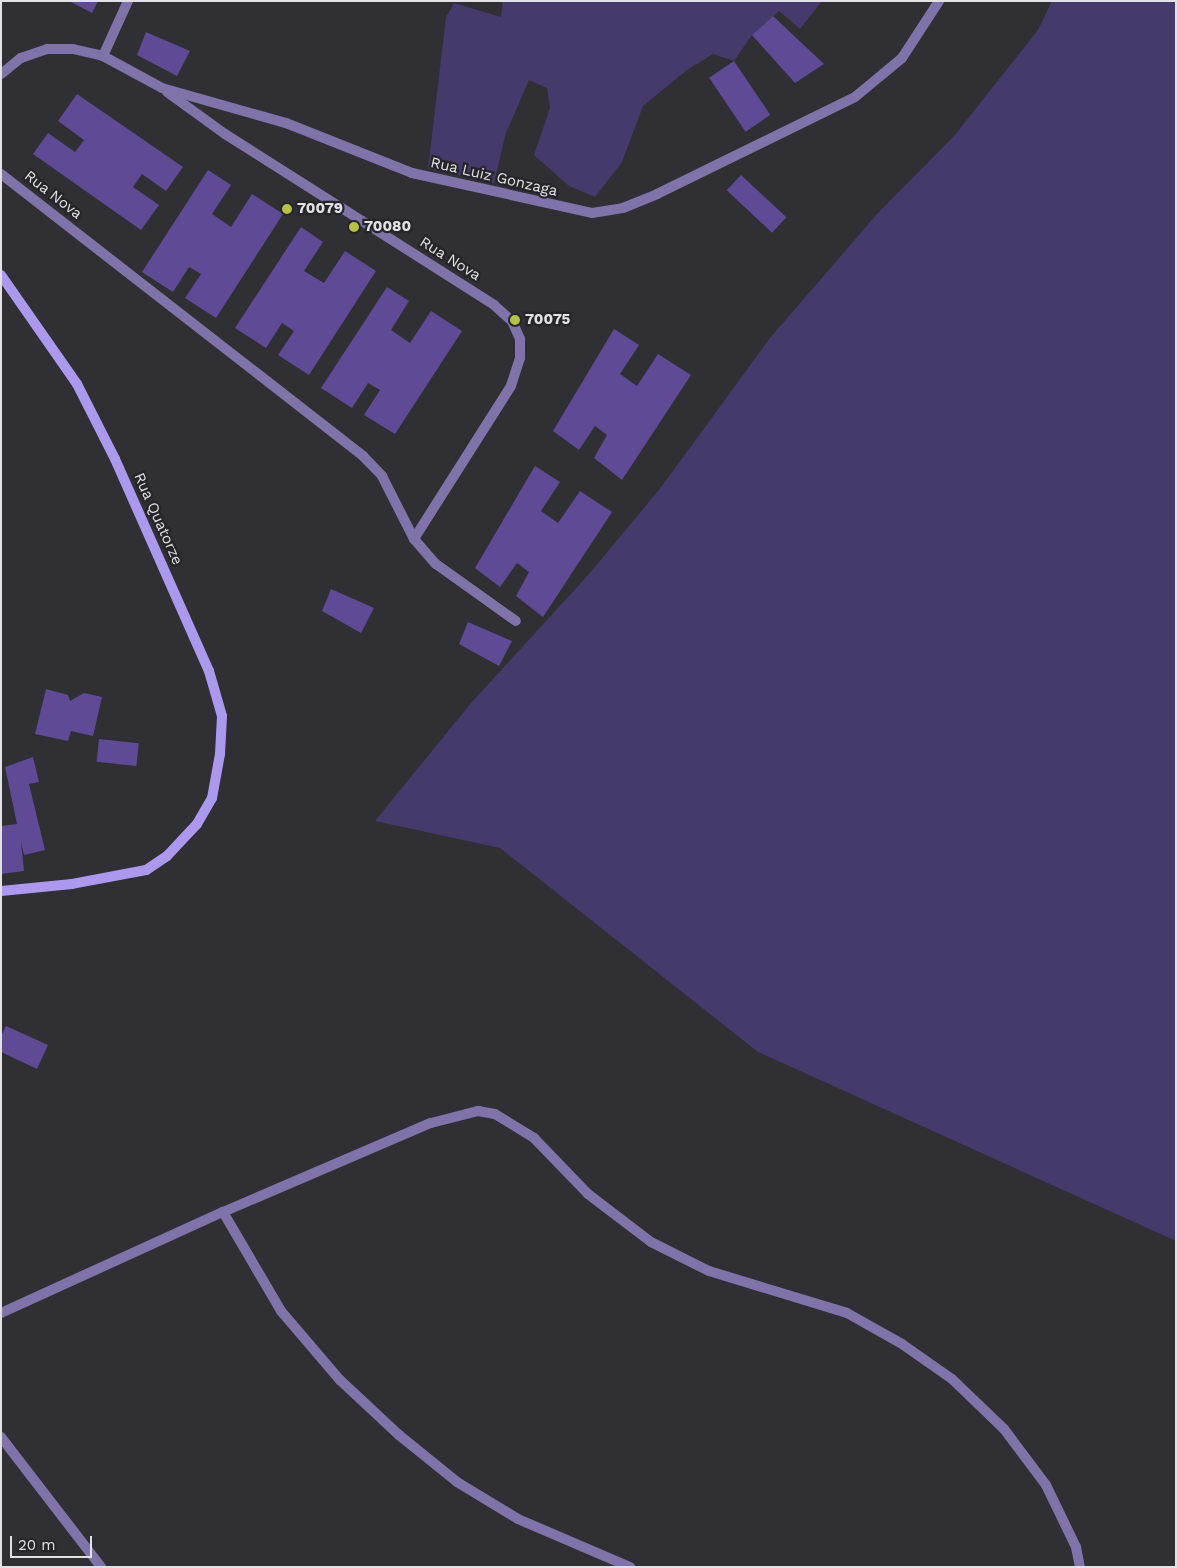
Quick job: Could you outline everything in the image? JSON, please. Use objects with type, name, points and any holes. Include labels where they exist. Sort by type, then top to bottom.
[{"type":"street","points":[[103,56],[128,1]]},
{"type":"street","name":"Rua Luiz Gonzaga","points":[[1,74],[21,58],[47,49],[73,48],[103,56],[162,88],[286,123],[412,173],[592,213],[623,208],[657,194],[855,97],[902,58],[939,1]]},
{"type":"street","name":"Rua Nova","points":[[162,88],[225,134],[494,305],[512,321],[520,339],[520,358],[511,386],[414,539]]},
{"type":"street","name":"Rua Nova","points":[[1,174],[363,456],[382,476],[414,539],[436,564],[464,588],[516,621]]},
{"type":"street","name":"Rua Quatorze","points":[[1,275],[77,384],[115,458],[209,671],[222,716],[220,754],[212,798],[198,824],[167,856],[146,870],[72,884],[1,891]]},
{"type":"street","points":[[1,1313],[223,1212],[431,1123],[478,1111],[495,1114],[534,1138],[588,1194],[651,1242],[709,1271],[847,1313],[902,1344],[952,1380],[1004,1429],[1046,1485],[1076,1547],[1080,1567]]},
{"type":"street","points":[[223,1212],[281,1311],[340,1380],[399,1435],[457,1482],[518,1519],[630,1567]]},
{"type":"street","points":[[1,1437],[101,1567]]},
{"type":"shaded area","points":[[503,1],[822,1],[800,29],[779,11],[752,35],[734,61],[713,54],[687,70],[643,106],[622,162],[595,197],[569,186],[534,155],[550,108],[547,88],[529,80],[506,133],[494,183],[428,169],[446,17],[454,3],[501,17]]},
{"type":"shaded area","points":[[1052,1],[1176,1],[1176,1241],[758,1052],[500,848],[375,821],[471,703],[590,573],[662,486],[770,338],[877,214],[954,136],[1038,30]]},
{"type":"building","points":[[69,1],[98,1],[92,13]]},
{"type":"building","points":[[773,16],[824,64],[795,83],[752,35]]},
{"type":"building","points":[[146,32],[190,51],[177,76],[137,55]]},
{"type":"building","points":[[734,61],[770,115],[745,132],[709,78]]},
{"type":"building","points":[[77,94],[183,167],[166,191],[142,174],[133,187],[159,205],[141,230],[33,154],[48,133],[75,152],[84,140],[58,121]]},
{"type":"building","points":[[208,170],[231,185],[212,214],[231,227],[252,194],[283,214],[216,318],[185,298],[201,274],[189,267],[173,292],[142,272]]},
{"type":"building","points":[[741,175],[786,217],[772,233],[727,190]]},
{"type":"building","points":[[301,227],[323,242],[304,271],[324,283],[345,251],[376,271],[309,375],[278,355],[294,331],[282,323],[266,348],[235,328]]},
{"type":"building","points":[[387,287],[409,301],[391,330],[410,343],[431,311],[462,331],[395,434],[364,415],[380,390],[368,383],[352,408],[321,388]]},
{"type":"building","points":[[614,329],[639,345],[620,374],[637,386],[658,354],[691,375],[622,480],[594,458],[607,435],[595,426],[579,450],[553,431]]},
{"type":"building","points":[[535,466],[560,482],[541,511],[558,523],[580,491],[612,512],[543,617],[516,596],[529,572],[517,563],[500,587],[475,568]]},
{"type":"building","points":[[331,589],[374,608],[361,633],[322,611]]},
{"type":"building","points":[[468,622],[512,641],[499,666],[459,644]]},
{"type":"building","points":[[46,689],[68,695],[70,701],[84,693],[102,697],[93,736],[71,731],[68,741],[35,734]]},
{"type":"building","points":[[99,739],[139,743],[136,766],[97,762]]},
{"type":"building","points":[[33,757],[39,782],[29,784],[45,850],[24,855],[21,842],[24,871],[1,874],[1,826],[17,824],[5,767]]},
{"type":"building","points":[[6,1026],[48,1045],[37,1069],[1,1052],[1,1036]]},
{"type":"place","name":"70079","points":[[287,209]]},
{"type":"place","name":"70080","points":[[354,227]]},
{"type":"place","name":"70075","points":[[515,320]]}]
